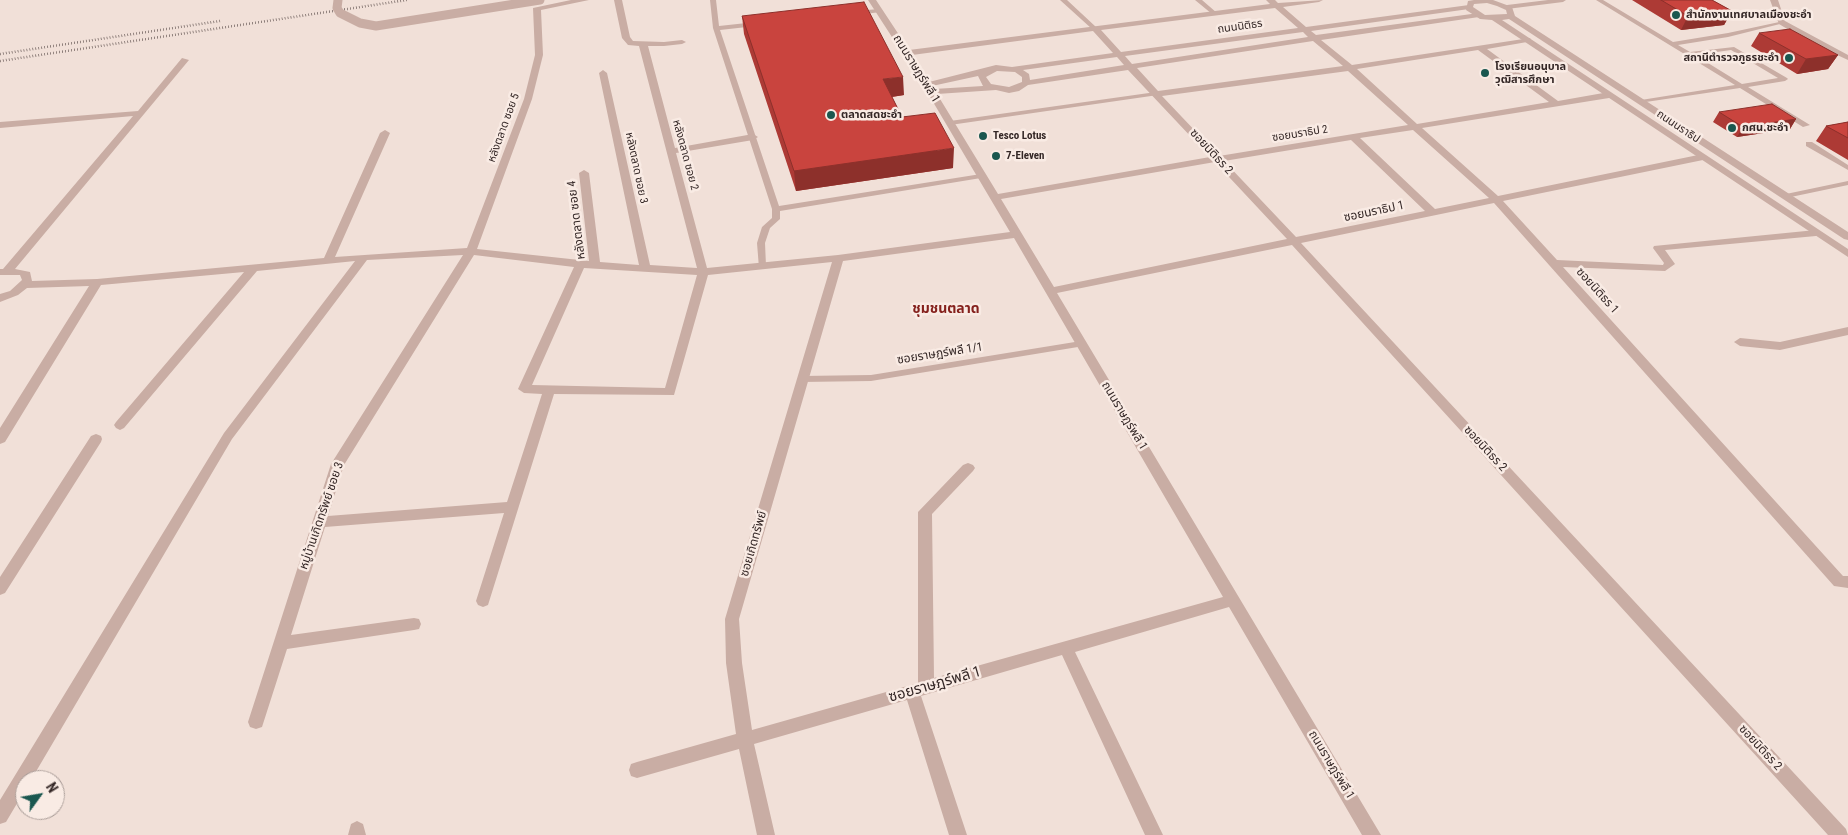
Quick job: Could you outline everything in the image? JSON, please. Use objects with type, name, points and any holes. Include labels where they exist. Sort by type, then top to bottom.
[{"type":"street","points":[[338,0],[337,8],[344,16],[360,23],[376,26],[538,4],[585,0]]},
{"type":"street","points":[[618,0],[626,38],[631,43],[682,42]]},
{"type":"street","name":"ซอยนิติธร 1","points":[[1270,0],[1416,126],[1497,200],[1843,582]]},
{"type":"street","points":[[906,52],[1318,0]]},
{"type":"street","points":[[1774,0],[1782,22],[1848,58]]},
{"type":"street","name":"ถนนนราธิป","points":[[1489,1],[1848,237]]},
{"type":"street","name":"ถนนนิติธร","points":[[929,89],[996,68],[1014,69],[1305,30],[1489,1]]},
{"type":"street","points":[[1470,3],[1472,11],[1479,15],[1495,18],[1508,12]]},
{"type":"street","name":"หลังตลาด ซอย 5","points":[[471,251],[528,98],[539,55],[538,4]]},
{"type":"street","name":"ถนนราษฎร์พลี 1","points":[[876,5],[1017,234],[1372,835]]},
{"type":"street","name":"ถนนนิติธร","points":[[929,89],[1016,88],[1026,83],[1128,66],[1479,15]]},
{"type":"street","name":"ถนนนราธิป","points":[[1495,18],[1848,254]]},
{"type":"street","name":"ซอยนิติธร 2","points":[[1094,28],[1294,241],[1840,835]]},
{"type":"street","points":[[1156,94],[1350,68],[1527,40]]},
{"type":"street","name":"หลังตลาด ซอย 2","points":[[643,44],[703,272]]},
{"type":"street","points":[[1479,48],[1556,103]]},
{"type":"street","points":[[3,272],[185,60]]},
{"type":"street","points":[[1014,69],[1026,76],[1026,83]]},
{"type":"street","points":[[985,72],[982,76],[984,83],[994,88]]},
{"type":"street","name":"หลังตลาด ซอย 3","points":[[603,73],[645,268]]},
{"type":"street","name":"ซอยนราธิป 2","points":[[995,198],[1352,136],[1609,95]]},
{"type":"street","points":[[1624,105],[1641,102]]},
{"type":"street","points":[[0,125],[141,113]]},
{"type":"street","points":[[328,260],[385,133]]},
{"type":"street","points":[[1352,136],[1433,213]]},
{"type":"street","points":[[670,151],[752,137]]},
{"type":"street","name":"ซอยนราธิป 1","points":[[1050,291],[1703,158]]},
{"type":"street","name":"หลังตลาด ซอย 4","points":[[584,173],[595,265]]},
{"type":"street","points":[[1735,179],[1754,175]]},
{"type":"street","points":[[1554,263],[1665,268],[1670,264],[1658,248],[1816,233]]},
{"type":"street","points":[[24,285],[97,282],[364,257],[471,251],[580,264],[703,272],[838,258],[1017,234]]},
{"type":"street","name":"หมู่บ้านเกิดทรัพย์ ซอย 3","points":[[256,722],[338,464],[471,251]]},
{"type":"street","points":[[0,816],[228,436],[364,257]]},
{"type":"street","name":"ซอยเกิดทรัพย์","points":[[766,835],[745,739],[734,664],[732,619],[838,258]]},
{"type":"street","points":[[580,264],[524,389],[670,392],[703,272]]},
{"type":"street","points":[[120,425],[254,267]]},
{"type":"street","points":[[0,298],[14,293],[27,280],[26,274],[21,272],[3,272]]},
{"type":"street","points":[[0,438],[97,282]]},
{"type":"street","points":[[1740,342],[1780,346],[1848,331]]},
{"type":"street","points":[[483,601],[549,390]]},
{"type":"street","points":[[0,589],[96,439]]},
{"type":"street","points":[[958,835],[919,690],[925,512],[968,468]]},
{"type":"street","points":[[319,522],[512,507]]},
{"type":"street","name":"ซอยราษฎร์พลี 1","points":[[637,770],[1233,600]]},
{"type":"street","points":[[280,643],[414,624]]},
{"type":"street","points":[[1066,648],[1154,835]]},
{"type":"lane","points":[[713,0],[716,28],[776,209],[776,219],[766,228],[761,243],[762,266]]},
{"type":"lane","points":[[1063,0],[1094,28]]},
{"type":"lane","points":[[1198,0],[1214,14]]},
{"type":"lane","points":[[1508,12],[1563,0]]},
{"type":"lane","points":[[1599,0],[1806,125]]},
{"type":"lane","points":[[850,14],[876,5]]},
{"type":"lane","points":[[1672,44],[1728,35],[1782,22]]},
{"type":"lane","points":[[716,28],[764,23]]},
{"type":"lane","points":[[1641,102],[1785,79],[1732,48],[1689,54]]},
{"type":"lane","points":[[950,123],[1156,94]]},
{"type":"lane","points":[[1809,144],[1848,168]]},
{"type":"lane","points":[[776,209],[981,176]]},
{"type":"lane","points":[[1786,196],[1848,183]]},
{"type":"lane","name":"ซอยราษฎร์พลี 1/1","points":[[802,379],[871,378],[1082,344]]},
{"type":"building","points":[[1661,0],[1712,0],[1732,11],[1688,16]]},
{"type":"building","name":"ตลาดสดชะอำ","points":[[864,2],[903,77],[883,79],[902,117],[935,113],[954,148],[794,171],[742,16]]},
{"type":"building","points":[[1790,29],[1838,55],[1806,59],[1759,33]]},
{"type":"building","points":[[1772,104],[1796,119],[1743,127],[1719,112]]},
{"type":"building","points":[[1848,122],[1848,138],[1826,126]]},
{"type":"railway","points":[[0,61],[407,0]]},
{"type":"railway","points":[[0,54],[220,21]]},
{"type":"place","name":"สํานักงานเทศบาลเมืองชะอำ","points":[[1676,15]]},
{"type":"place","name":"สถานีตำรวจภูธรชะอำ","points":[[1789,58]]},
{"type":"place","name":"โรงเรียนอนุบาล วุฒิสารศึกษา","points":[[1485,73]]},
{"type":"place","name":"ตลาดสดชะอำ","points":[[831,115]]},
{"type":"place","name":"กศน.ชะอำ","points":[[1732,128]]},
{"type":"place","name":"Tesco Lotus","points":[[983,136]]},
{"type":"place","name":"7-Eleven","points":[[996,156]]},
{"type":"district","name":"ชุมชนตลาด","points":[[946,309]]}]
